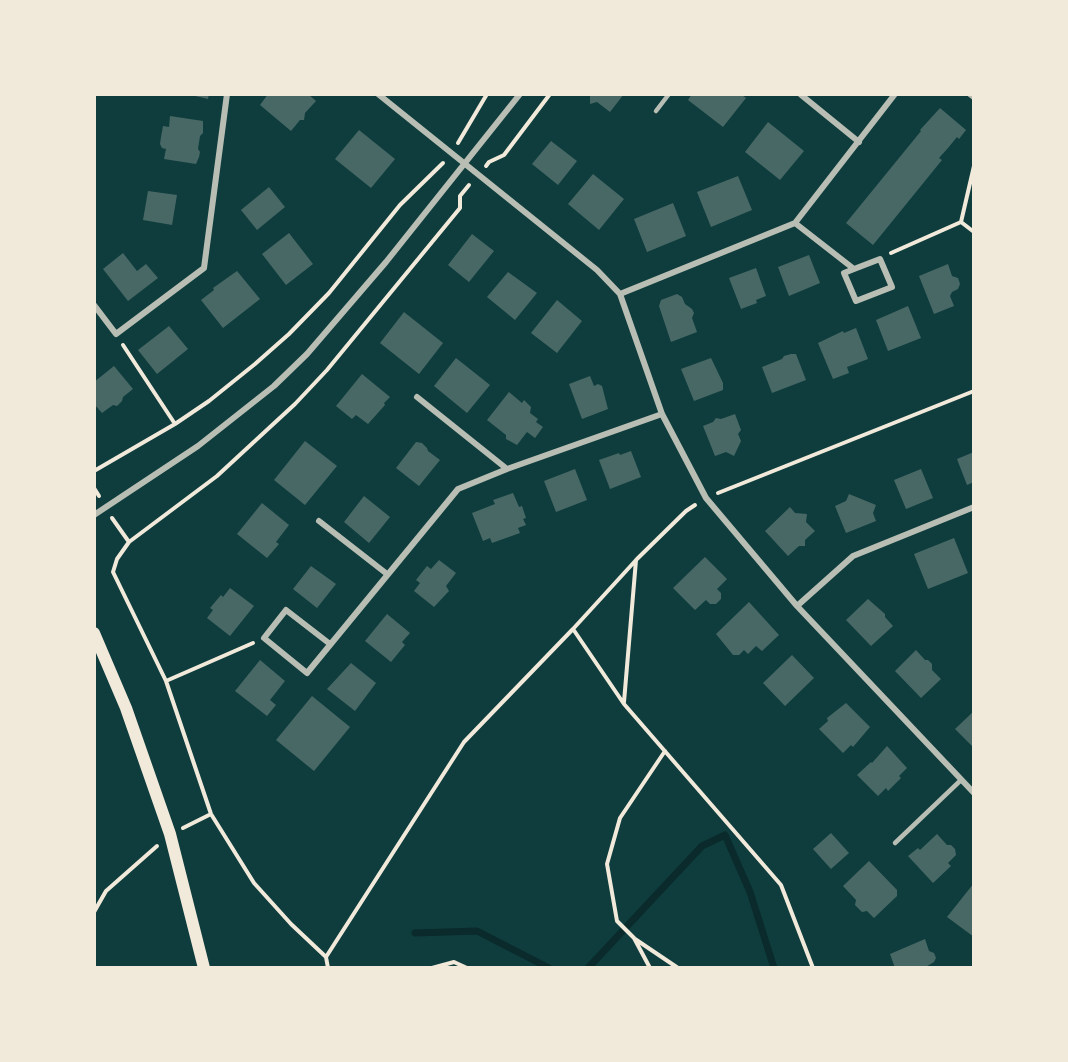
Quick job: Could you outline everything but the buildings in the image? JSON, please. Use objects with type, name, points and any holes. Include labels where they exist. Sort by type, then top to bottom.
[{"type":"main road","points":[[94,633],[126,708],[170,834],[204,968]]},
{"type":"street","points":[[94,305],[116,334],[204,268],[227,94]]},
{"type":"street","points":[[378,94],[597,270],[620,294],[662,414],[706,498],[797,606],[974,793]]},
{"type":"street","points":[[94,515],[198,446],[274,386],[307,354],[386,262],[520,94]]},
{"type":"street","points":[[800,94],[859,142]]},
{"type":"street","points":[[620,294],[795,223],[896,94]]},
{"type":"street","points":[[795,223],[854,269]]},
{"type":"street","points":[[880,259],[892,287],[856,301],[844,273],[854,269],[880,259]]},
{"type":"street","points":[[417,397],[507,469]]},
{"type":"street","points":[[330,645],[286,610],[264,638],[308,673],[458,489],[507,469],[662,414]]},
{"type":"street","points":[[797,606],[854,556],[974,507]]},
{"type":"street","points":[[319,521],[387,574]]},
{"type":"lane","points":[[656,111],[669,94]]},
{"type":"lane","points":[[895,843],[961,780]]},
{"type":"path","points":[[94,471],[175,424],[209,401],[289,334],[329,293],[400,205],[439,169],[465,134],[487,94]]},
{"type":"path","points":[[328,968],[326,957],[291,924],[254,883],[211,814],[166,681],[113,572],[117,559],[129,542],[216,476],[319,379],[460,208],[460,196],[477,175],[489,162],[504,154],[550,94]]},
{"type":"path","points":[[961,222],[974,166]]},
{"type":"path","points":[[961,222],[974,232]]},
{"type":"path","points":[[880,259],[961,222]]},
{"type":"path","points":[[116,334],[175,424]]},
{"type":"path","points":[[326,957],[464,742],[637,559],[686,511],[706,498],[974,391]]},
{"type":"path","points":[[106,509],[129,542]]},
{"type":"path","points":[[624,704],[637,559]]},
{"type":"path","points":[[573,629],[624,704],[781,885],[813,968]]},
{"type":"path","points":[[166,681],[264,638]]},
{"type":"path","points":[[665,751],[620,818],[607,864],[617,921],[633,936],[678,968]]},
{"type":"path","points":[[94,912],[106,891],[170,834],[211,814]]},
{"type":"path","points":[[633,936],[650,968]]},
{"type":"path","points":[[432,968],[454,962],[466,968]]},
{"type":"waterway","points":[[588,968],[702,846],[725,835],[750,892],[774,968]]},
{"type":"waterway","points":[[415,933],[477,931],[549,968]]}]
